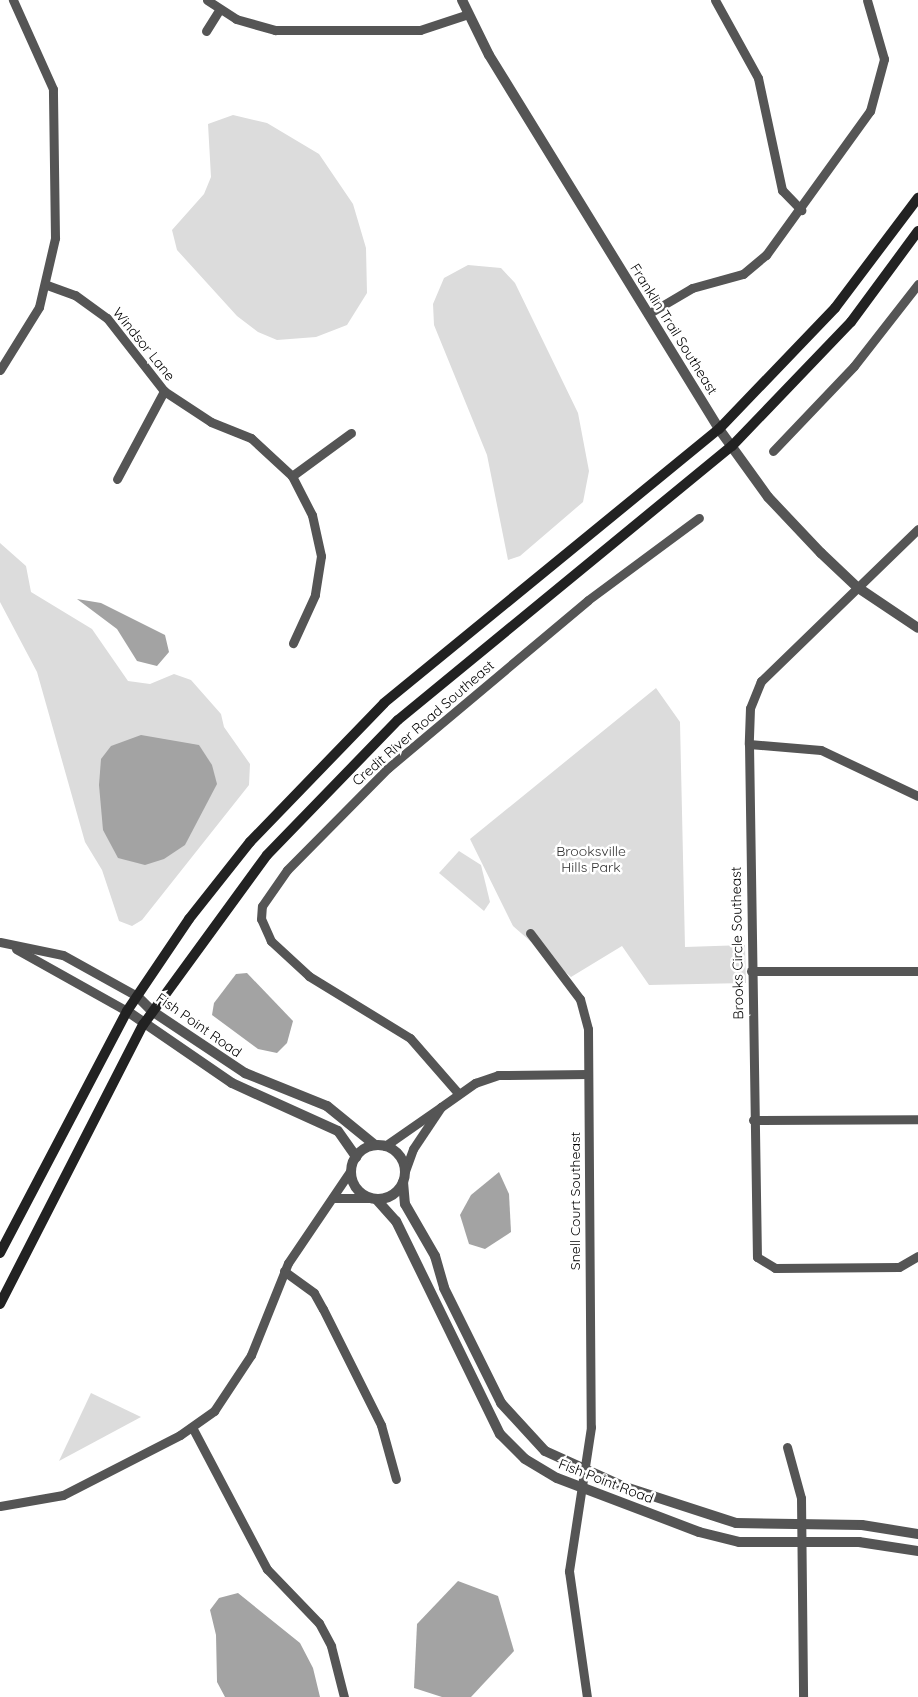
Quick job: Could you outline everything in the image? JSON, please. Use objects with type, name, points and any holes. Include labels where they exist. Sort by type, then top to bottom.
[{"type":"main road","points":[[0,1253],[127,1011],[225,872],[348,738],[420,672],[719,429],[835,308],[918,198]]},
{"type":"main road","points":[[0,1304],[142,1025],[236,892],[330,785],[436,689],[732,446],[844,329],[918,232]]},
{"type":"street","points":[[0,370],[29,328],[47,285],[55,238],[53,89],[13,0]]},
{"type":"street","points":[[207,0],[219,10],[275,30],[420,30],[468,14]]},
{"type":"street","name":"Franklin Trail Southeast","points":[[462,0],[468,14],[648,314],[719,429],[768,497],[857,587],[918,628]]},
{"type":"street","points":[[715,0],[758,78],[782,190],[801,210]]},
{"type":"street","points":[[648,314],[692,288],[743,274],[766,255],[801,210],[870,112],[881,84],[884,60],[867,0]]},
{"type":"street","points":[[206,31],[219,10]]},
{"type":"street","points":[[773,451],[854,366],[918,284]]},
{"type":"street","name":"Windsor Lane","points":[[47,285],[75,294],[107,318],[164,391],[212,422],[251,438],[292,476],[312,515],[321,556],[315,595],[293,643]]},
{"type":"street","points":[[117,479],[164,391]]},
{"type":"street","points":[[292,476],[351,433]]},
{"type":"street","name":"Credit River Road Southeast","points":[[458,1092],[410,1038],[309,976],[271,941],[261,919],[262,906],[287,870],[388,768],[588,600],[699,518]]},
{"type":"street","name":"Brooks Circle Southeast","points":[[918,529],[761,681],[750,708],[749,744],[754,1250],[761,1263],[775,1268],[899,1267],[918,1256]]},
{"type":"street","points":[[749,744],[821,750],[918,796]]},
{"type":"street","name":"Snell Court Southeast","points":[[530,933],[586,1012],[591,1427],[570,1548],[569,1592],[587,1697]]},
{"type":"street","name":"Fish Point Road","points":[[0,942],[64,955],[136,996],[152,1011],[245,1073],[327,1106],[380,1146]]},
{"type":"street","name":"Fish Point Road","points":[[0,942],[40,959],[127,1011],[142,1025],[232,1083],[338,1131],[356,1157]]},
{"type":"street","points":[[751,971],[918,971]]},
{"type":"street","points":[[0,1506],[63,1495],[192,1427],[214,1411],[235,1386],[284,1271],[351,1170],[356,1157],[380,1146],[440,1107],[458,1092],[498,1076],[588,1074]]},
{"type":"street","points":[[333,1198],[373,1198],[392,1194],[403,1182],[413,1150],[440,1107]]},
{"type":"street","points":[[753,1120],[918,1119]]},
{"type":"street","points":[[380,1146],[399,1155],[405,1171]]},
{"type":"street","points":[[351,1170],[358,1190],[373,1198]]},
{"type":"street","name":"Fish Point Road","points":[[403,1182],[405,1204],[434,1256],[444,1288],[501,1403],[527,1437],[583,1470],[719,1519],[771,1527],[862,1525],[918,1534]]},
{"type":"street","name":"Fish Point Road","points":[[373,1198],[396,1221],[500,1434],[525,1459],[581,1488],[707,1534],[739,1542],[859,1542],[918,1551]]},
{"type":"street","points":[[284,1271],[314,1293],[323,1308],[381,1425],[396,1479]]},
{"type":"street","points":[[192,1427],[267,1569],[319,1623],[330,1646],[344,1697]]},
{"type":"street","points":[[787,1447],[801,1498],[803,1697]]},
{"type":"green space","points":[[233,115],[267,123],[319,154],[353,204],[366,248],[367,293],[347,325],[316,337],[277,340],[258,332],[237,316],[177,250],[172,230],[204,194],[211,177],[208,124]]},
{"type":"green space","points":[[468,265],[501,268],[515,283],[578,413],[589,471],[583,502],[520,556],[508,560],[487,455],[434,325],[433,304],[444,278]]},
{"type":"green space","points":[[0,543],[26,566],[31,592],[92,629],[128,681],[150,684],[174,674],[191,680],[221,714],[224,727],[250,764],[249,785],[142,920],[132,926],[119,921],[102,870],[85,842],[37,672],[0,602]]},
{"type":"green space","name":"Brooksville Hills Park","points":[[656,688],[680,722],[685,947],[745,945],[746,983],[649,985],[622,946],[571,977],[513,926],[470,839]]},
{"type":"green space","points":[[459,851],[481,865],[490,902],[484,911],[439,873]]},
{"type":"green space","points":[[91,1393],[141,1417],[59,1461]]},
{"type":"shaded area","points":[[77,599],[101,603],[165,635],[169,652],[157,666],[137,661],[117,629]]},
{"type":"shaded area","points":[[141,735],[199,745],[212,765],[217,784],[185,845],[164,859],[145,865],[118,858],[103,830],[99,785],[101,759],[111,746]]},
{"type":"shaded area","points":[[247,973],[293,1021],[287,1043],[277,1053],[258,1049],[212,1015],[214,1003],[236,974]]},
{"type":"shaded area","points":[[499,1172],[509,1194],[511,1232],[485,1249],[469,1244],[460,1215],[471,1195]]},
{"type":"shaded area","points":[[458,1581],[498,1596],[514,1651],[471,1697],[442,1697],[414,1688],[417,1624]]},
{"type":"shaded area","points":[[238,1593],[300,1643],[313,1668],[320,1697],[225,1697],[217,1682],[216,1635],[210,1610],[219,1598]]}]
